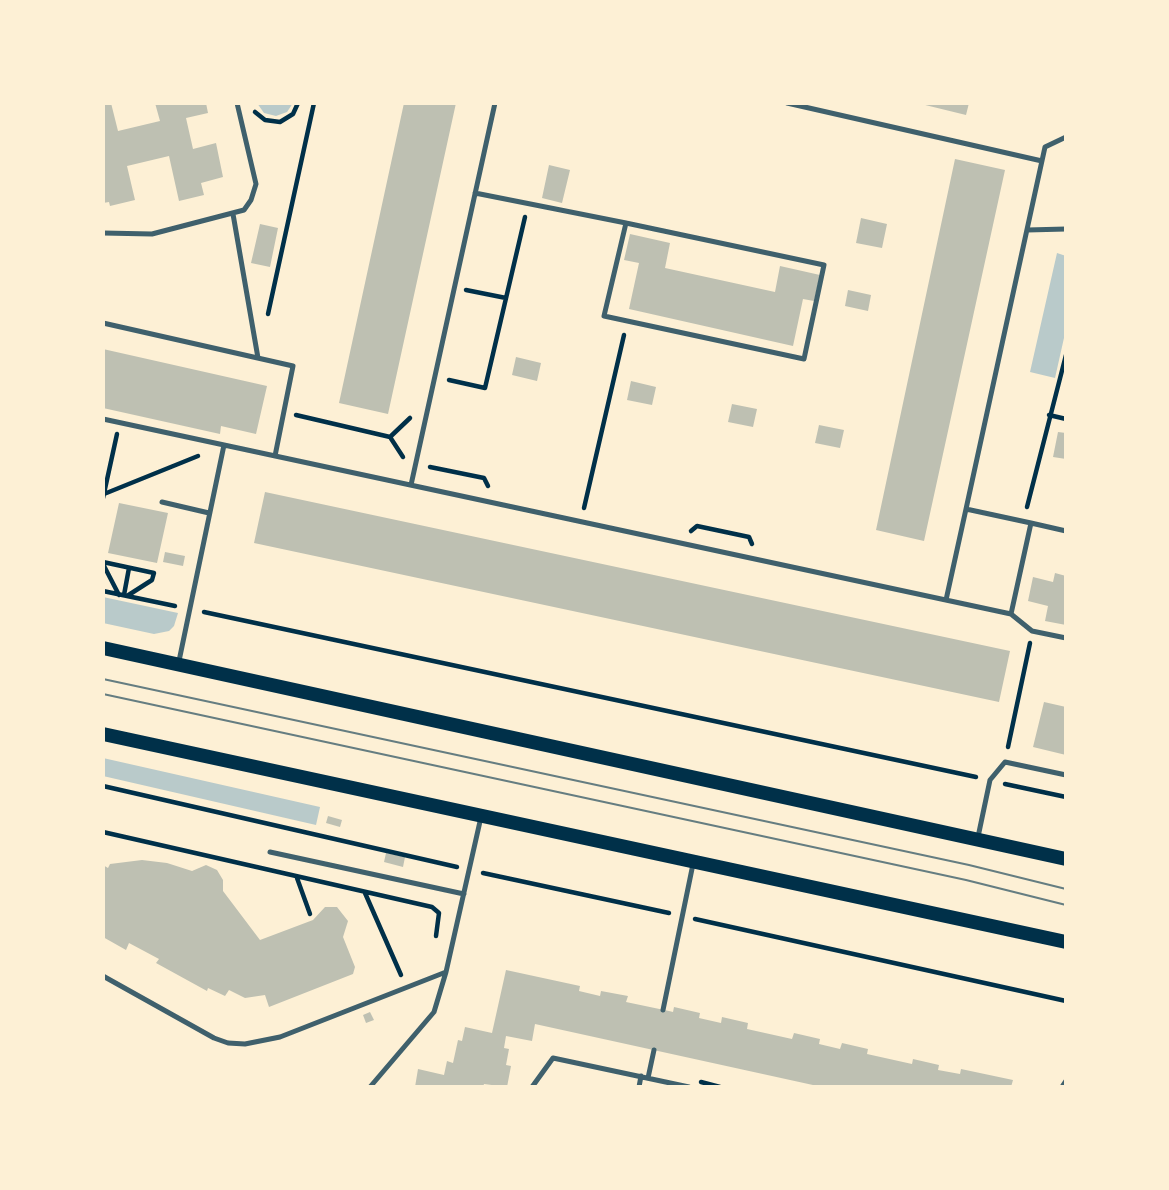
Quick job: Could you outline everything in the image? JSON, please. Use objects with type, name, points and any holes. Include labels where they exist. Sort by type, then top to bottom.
[{"type":"main road","points":[[103,648],[1066,859]]},
{"type":"main road","points":[[103,734],[1066,942]]},
{"type":"lane","points":[[103,233],[152,234],[244,210],[251,200],[256,184],[237,103]]},
{"type":"lane","points":[[411,485],[495,103]]},
{"type":"lane","points":[[787,103],[1042,161]]},
{"type":"lane","points":[[946,600],[1045,147],[1066,137]]},
{"type":"lane","points":[[475,192],[626,223],[824,265],[804,359],[604,316],[626,223]]},
{"type":"lane","points":[[233,214],[258,358]]},
{"type":"lane","points":[[1027,230],[1066,229]]},
{"type":"lane","points":[[103,323],[293,366],[275,456]]},
{"type":"lane","points":[[103,419],[1011,614],[1032,631],[1066,638]]},
{"type":"lane","points":[[178,664],[224,444]]},
{"type":"lane","points":[[162,502],[209,513]]},
{"type":"lane","points":[[966,509],[1066,530]]},
{"type":"lane","points":[[1011,614],[1027,522]]},
{"type":"lane","points":[[978,840],[990,780],[1005,762],[1066,775]]},
{"type":"lane","points":[[370,1087],[433,1012],[446,972],[481,814]]},
{"type":"lane","points":[[270,852],[464,894]]},
{"type":"lane","points":[[663,1010],[694,861]]},
{"type":"lane","points":[[103,976],[214,1038],[245,1044],[280,1037],[446,972]]},
{"type":"lane","points":[[648,1078],[654,1050]]},
{"type":"lane","points":[[532,1087],[553,1058],[689,1087]]},
{"type":"lane","points":[[639,1087],[641,1076]]},
{"type":"lane","points":[[1062,1087],[1066,1081]]},
{"type":"path","points":[[252,103],[258,116],[272,122],[287,119],[298,103]]},
{"type":"path","points":[[267,318],[314,103]]},
{"type":"path","points":[[434,377],[485,388],[529,203]]},
{"type":"path","points":[[454,287],[506,298]]},
{"type":"path","points":[[581,522],[627,321]]},
{"type":"path","points":[[1027,522],[1049,415],[1066,355]]},
{"type":"path","points":[[284,413],[390,437],[407,462],[484,478],[489,488]]},
{"type":"path","points":[[1049,415],[1066,419]]},
{"type":"path","points":[[390,437],[411,417]]},
{"type":"path","points":[[104,496],[120,422]]},
{"type":"path","points":[[104,496],[224,444]]},
{"type":"path","points":[[689,533],[697,526],[749,537],[753,546]]},
{"type":"path","points":[[103,563],[123,595]]},
{"type":"path","points":[[103,563],[154,573],[152,580],[123,595]]},
{"type":"path","points":[[123,595],[130,568]]},
{"type":"path","points":[[103,591],[1066,797]]},
{"type":"path","points":[[1005,762],[1032,631]]},
{"type":"path","points":[[103,786],[1066,1001]]},
{"type":"path","points":[[103,832],[436,909],[439,918],[435,942]]},
{"type":"path","points":[[296,877],[310,914]]},
{"type":"path","points":[[364,892],[401,976]]},
{"type":"path","points":[[388,981],[411,973]]},
{"type":"shaded area","points":[[257,103],[293,103],[287,112],[276,116],[264,113]]},
{"type":"shaded area","points":[[1057,253],[1066,256],[1066,329],[1055,378],[1030,372]]},
{"type":"shaded area","points":[[103,597],[178,613],[174,626],[169,631],[154,634],[103,623]]},
{"type":"shaded area","points":[[103,758],[320,807],[316,825],[103,776]]},
{"type":"building","points":[[103,103],[111,103],[118,131],[160,121],[155,103],[206,103],[208,113],[186,118],[193,149],[216,143],[223,177],[201,183],[204,195],[179,201],[169,156],[127,166],[135,200],[110,206],[109,202],[103,203]]},
{"type":"building","points":[[404,103],[456,103],[388,414],[339,403]]},
{"type":"building","points":[[917,103],[969,103],[966,115]]},
{"type":"building","points":[[955,159],[1005,170],[924,541],[876,530]]},
{"type":"building","points":[[549,165],[570,170],[562,203],[542,198]]},
{"type":"building","points":[[861,218],[887,224],[882,248],[856,243]]},
{"type":"building","points":[[260,224],[278,228],[270,267],[251,263]]},
{"type":"building","points":[[630,234],[670,243],[665,268],[775,292],[780,266],[820,275],[814,301],[803,299],[793,346],[629,309],[639,263],[624,260]]},
{"type":"building","points":[[848,290],[871,295],[868,311],[845,306]]},
{"type":"building","points":[[103,349],[267,386],[256,434],[221,426],[220,434],[103,408]]},
{"type":"building","points":[[516,357],[541,363],[537,381],[512,375]]},
{"type":"building","points":[[631,381],[656,387],[652,405],[627,400]]},
{"type":"building","points":[[732,404],[757,409],[753,427],[728,422]]},
{"type":"building","points":[[819,425],[844,430],[840,448],[815,443]]},
{"type":"building","points":[[1058,432],[1066,433],[1066,459],[1053,457]]},
{"type":"building","points":[[265,492],[1010,651],[999,702],[254,543]]},
{"type":"building","points":[[119,503],[168,513],[157,563],[108,553]]},
{"type":"building","points":[[165,552],[185,556],[183,566],[163,562]]},
{"type":"building","points":[[1055,573],[1066,576],[1066,625],[1045,621],[1048,606],[1028,601],[1033,577],[1053,582]]},
{"type":"building","points":[[1044,702],[1066,707],[1066,755],[1033,747]]},
{"type":"building","points":[[328,816],[342,820],[340,827],[326,823]]},
{"type":"building","points":[[386,853],[405,857],[403,867],[384,862]]},
{"type":"building","points":[[142,860],[167,863],[192,871],[206,865],[217,870],[223,880],[223,891],[260,940],[313,920],[325,907],[337,907],[348,921],[343,937],[355,967],[353,974],[269,1007],[265,995],[245,998],[229,990],[225,996],[208,988],[207,991],[156,963],[159,959],[129,943],[126,950],[103,937],[103,865],[108,868],[110,864]]},
{"type":"building","points":[[506,970],[580,986],[579,991],[600,996],[601,991],[628,996],[626,1002],[673,1012],[674,1007],[700,1013],[699,1018],[721,1023],[722,1017],[748,1023],[747,1029],[792,1039],[794,1033],[820,1039],[819,1044],[840,1049],[842,1043],[868,1049],[867,1054],[912,1064],[913,1059],[939,1065],[938,1070],[960,1074],[961,1069],[1013,1080],[1011,1087],[822,1087],[535,1024],[532,1041],[506,1036],[504,1048],[509,1049],[506,1065],[511,1066],[507,1087],[484,1084],[483,1087],[415,1087],[418,1069],[444,1075],[447,1061],[453,1063],[458,1040],[462,1041],[465,1027],[492,1033]]},
{"type":"building","points":[[370,1012],[374,1020],[366,1023],[363,1015]]},
{"type":"tram line","points":[[103,679],[969,865],[1066,889]]},
{"type":"tram line","points":[[103,694],[966,880],[1066,905]]}]
